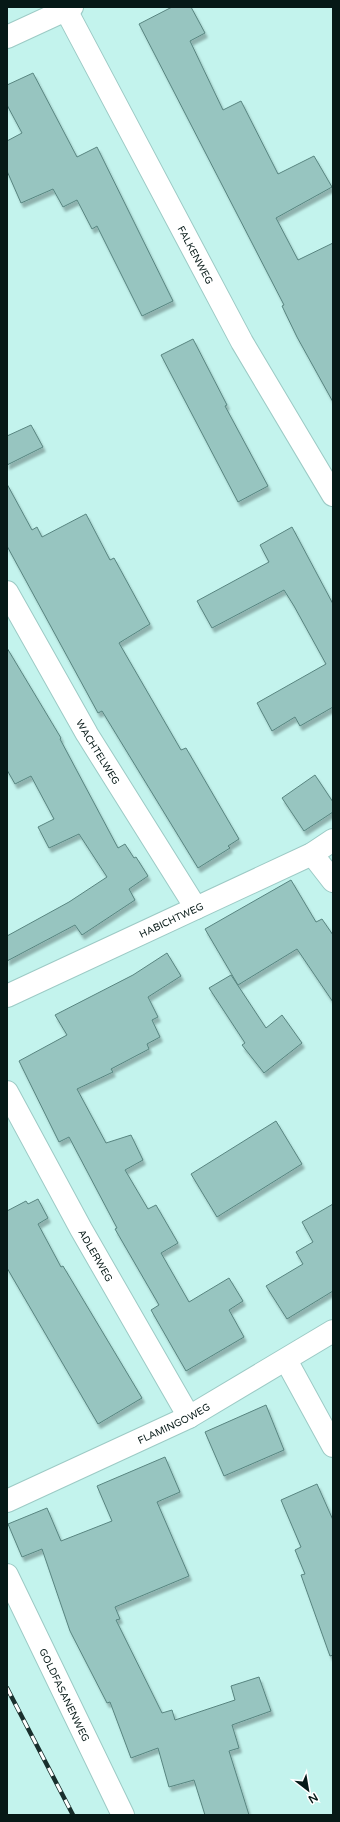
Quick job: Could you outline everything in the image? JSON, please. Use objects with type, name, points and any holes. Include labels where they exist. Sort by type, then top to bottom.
[{"type":"street","points":[[7,37],[69,9]]},
{"type":"street","name":"FALKENWEG","points":[[69,9],[242,342],[333,495]]},
{"type":"street","name":"WACHTELWEG","points":[[7,592],[87,734],[196,908]]},
{"type":"street","name":"HABICHTWEG","points":[[7,996],[312,854],[333,840]]},
{"type":"street","points":[[312,854],[333,881]]},
{"type":"street","name":"ADLERWEG","points":[[7,1092],[81,1229],[189,1417]]},
{"type":"street","name":"FLAMINGOWEG","points":[[7,1501],[189,1417],[333,1331]]},
{"type":"street","points":[[286,1360],[333,1446]]},
{"type":"street","name":"GOLDFASANENWEG","points":[[7,1575],[123,1815]]},
{"type":"building","points":[[172,7],[191,7],[205,33],[190,41],[223,110],[241,101],[278,174],[314,156],[332,187],[276,218],[298,260],[333,243],[333,402],[297,337],[282,306],[284,305],[139,24]]},
{"type":"building","points":[[33,73],[77,157],[97,147],[173,301],[142,316],[97,226],[92,229],[77,200],[63,207],[53,189],[21,203],[7,171],[7,141],[22,133],[7,105],[7,85]]},
{"type":"building","points":[[193,339],[227,405],[225,406],[268,486],[238,502],[161,355]]},
{"type":"building","points":[[31,425],[43,447],[7,465],[7,436]]},
{"type":"building","points":[[7,484],[32,530],[37,527],[42,537],[86,514],[110,560],[114,558],[150,624],[119,643],[181,750],[186,748],[239,839],[228,846],[230,848],[198,868],[102,711],[98,713],[7,546]]},
{"type":"building","points":[[292,527],[333,604],[333,707],[300,726],[295,717],[272,731],[257,703],[326,664],[294,606],[284,590],[212,628],[197,601],[269,562],[260,545]]},
{"type":"building","points":[[7,648],[61,738],[60,739],[118,848],[125,844],[134,858],[136,857],[148,876],[129,889],[135,900],[82,935],[75,925],[7,961],[7,936],[69,902],[107,877],[79,834],[49,848],[38,827],[54,819],[31,776],[15,784],[7,770]]},
{"type":"building","points":[[315,775],[333,802],[333,812],[304,831],[282,798]]},
{"type":"building","points":[[291,880],[316,922],[322,919],[333,935],[333,1002],[297,949],[238,985],[205,929]]},
{"type":"building","points":[[167,953],[181,976],[148,997],[158,1017],[152,1020],[160,1037],[147,1044],[149,1049],[111,1069],[113,1072],[77,1089],[106,1143],[131,1135],[143,1160],[125,1170],[148,1209],[156,1205],[178,1243],[161,1253],[189,1302],[229,1278],[243,1301],[229,1310],[244,1337],[186,1371],[151,1310],[159,1305],[115,1229],[117,1228],[69,1137],[59,1142],[19,1061],[67,1035],[55,1015],[133,975]]},
{"type":"building","points":[[231,975],[266,1028],[282,1015],[302,1043],[264,1073],[242,1045],[245,1043],[209,988]]},
{"type":"building","points":[[276,1121],[302,1164],[217,1217],[191,1174]]},
{"type":"building","points":[[38,1199],[48,1218],[38,1224],[61,1267],[63,1266],[142,1398],[98,1424],[7,1268],[7,1211],[26,1201],[28,1204]]},
{"type":"building","points":[[333,1204],[333,1291],[287,1319],[266,1286],[303,1264],[296,1252],[313,1242],[302,1222]]},
{"type":"building","points":[[266,1405],[284,1450],[224,1476],[205,1432]]},
{"type":"building","points":[[165,1457],[180,1492],[157,1502],[189,1576],[115,1607],[120,1619],[116,1620],[162,1713],[172,1710],[175,1720],[235,1700],[231,1686],[259,1677],[271,1711],[232,1725],[239,1748],[229,1751],[249,1815],[205,1815],[194,1780],[169,1787],[158,1748],[131,1758],[110,1702],[107,1703],[70,1631],[42,1549],[22,1557],[8,1524],[47,1508],[61,1541],[112,1521],[97,1486]]},
{"type":"building","points":[[317,1484],[333,1520],[333,1655],[330,1656],[301,1575],[305,1574],[295,1550],[301,1547],[281,1500]]},
{"type":"railway","points":[[7,1688],[73,1815]]}]
